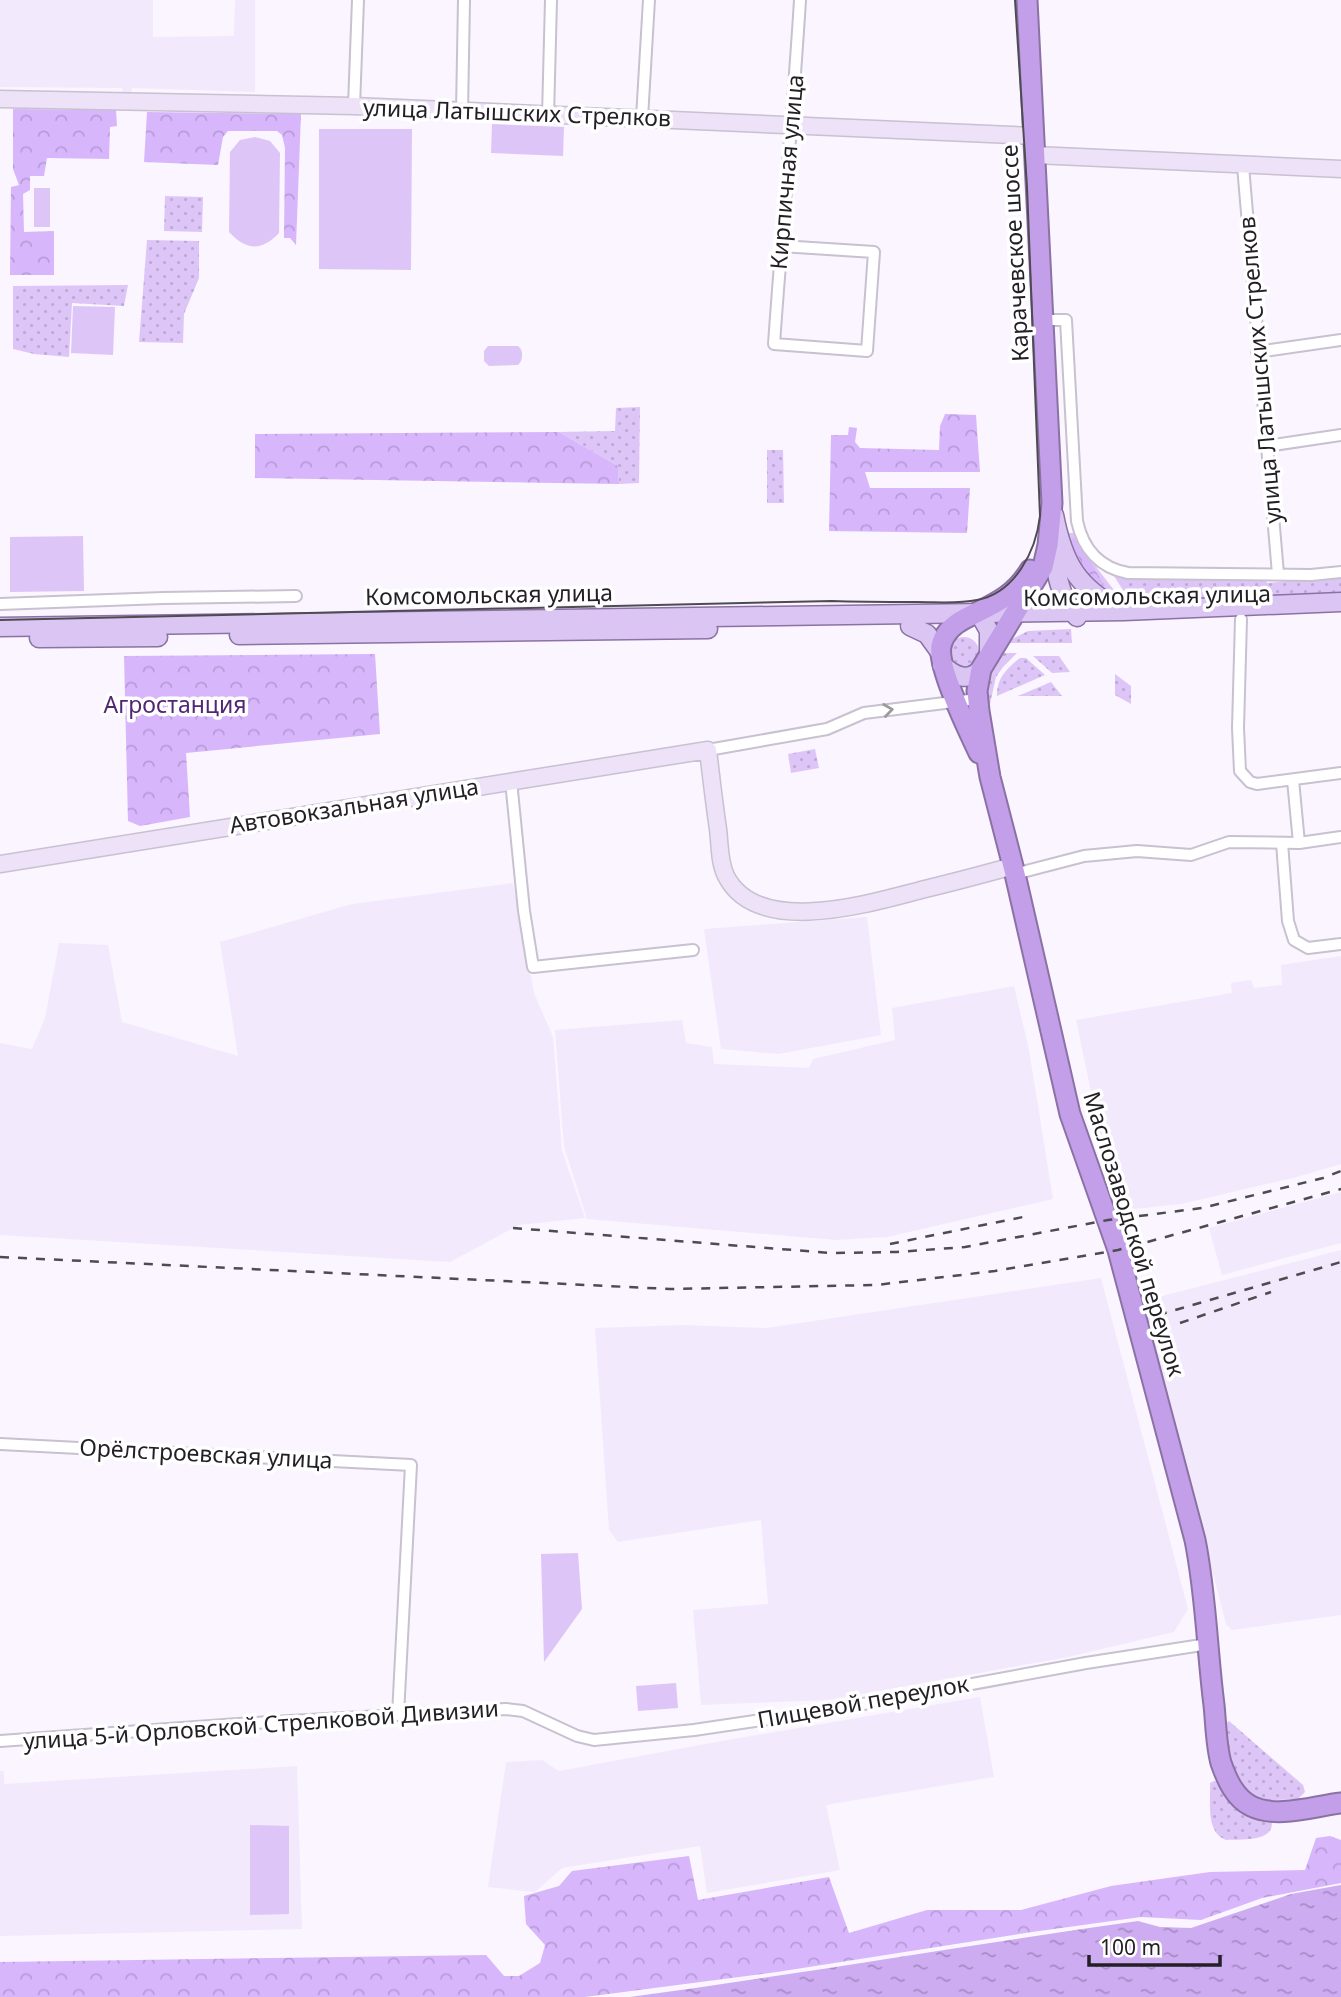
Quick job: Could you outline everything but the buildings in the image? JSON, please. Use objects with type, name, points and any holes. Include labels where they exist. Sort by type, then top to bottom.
[{"type":"highway","name":"Карачевское шоссе","points":[[1027,0],[1052,503]]},
{"type":"highway","points":[[985,662],[1043,567],[1052,503]]},
{"type":"highway","points":[[983,619],[1028,574],[1041,548],[1052,503]]},
{"type":"highway","name":"Комсомольская улица","points":[[955,625],[983,619]]},
{"type":"highway","points":[[941,659],[943,638],[955,625]]},
{"type":"highway","name":"Маслозаводской переулок","points":[[941,659],[990,776]]},
{"type":"highway","name":"Маслозаводской переулок","points":[[985,662],[977,699],[990,776],[1070,1114],[1118,1250],[1195,1540],[1202,1574],[1219,1751],[1225,1773],[1233,1790],[1243,1802],[1264,1811],[1289,1811],[1341,1803]]},
{"type":"main road","points":[[1052,503],[1060,545],[1079,580],[1093,594],[1124,611]]},
{"type":"main road","points":[[1052,503],[1057,576],[1061,591],[1078,617]]},
{"type":"main road","name":"Комсомольская улица","points":[[1078,617],[1124,611],[1341,602]]},
{"type":"main road","name":"Комсомольская улица","points":[[0,627],[1078,617],[1241,619],[1341,614]]},
{"type":"main road","points":[[910,626],[927,634],[941,659],[957,676],[965,677],[976,674],[985,662],[991,636],[983,619]]},
{"type":"main road","name":"Комсомольская улица","points":[[0,639],[955,625]]},
{"type":"street","points":[[354,106],[358,0]]},
{"type":"street","points":[[462,111],[464,0]]},
{"type":"street","points":[[548,116],[551,0]]},
{"type":"street","points":[[642,118],[649,0]]},
{"type":"street","name":"Кирпичная улица","points":[[781,246],[874,252],[867,351],[774,344],[781,246],[793,125],[800,0]]},
{"type":"street","name":"улица Латышских Стрелков","points":[[0,99],[354,106],[793,125],[1243,166],[1341,169]]},
{"type":"street","name":"улица Латышских Стрелков","points":[[1243,166],[1278,574]]},
{"type":"street","points":[[1042,320],[1066,320],[1078,525],[1085,545],[1094,557],[1106,566],[1128,573],[1311,575],[1341,572]]},
{"type":"street","points":[[1257,352],[1341,340]]},
{"type":"street","points":[[1267,446],[1341,435]]},
{"type":"street","points":[[0,604],[296,596]]},
{"type":"street","points":[[1241,619],[1238,728],[1240,772],[1250,782],[1257,784],[1341,773]]},
{"type":"street","name":"Автовокзальная улица","points":[[0,864],[708,750],[827,729],[864,713],[977,699]]},
{"type":"street","points":[[708,750],[722,866],[743,896],[779,910],[794,912],[870,903],[1084,856],[1137,851],[1191,855],[1230,842],[1282,843],[1341,837]]},
{"type":"street","points":[[1293,780],[1299,842]]},
{"type":"street","points":[[511,781],[524,911],[533,967],[693,950]]},
{"type":"street","points":[[1282,843],[1288,921],[1294,940],[1308,948],[1341,944]]},
{"type":"street","name":"Орёлстроевская улица","points":[[0,1444],[411,1465],[398,1715]]},
{"type":"street","name":"Пищевой переулок","points":[[523,1711],[586,1739],[668,1733],[836,1709],[1086,1663],[1208,1644]]},
{"type":"street","name":"улица 5-й Орловской Стрелковой Дивизии","points":[[0,1741],[495,1709],[523,1711]]},
{"type":"shaded area","points":[[0,0],[153,0],[153,37],[234,36],[235,0],[255,0],[255,92],[132,88],[131,94],[123,94],[122,88],[0,87]]},
{"type":"shaded area","points":[[492,124],[564,127],[563,156],[491,153]]},
{"type":"shaded area","points":[[319,129],[412,129],[411,270],[319,269]]},
{"type":"shaded area","points":[[255,137],[270,141],[280,153],[279,233],[260,246],[241,242],[229,232],[230,152],[240,140]]},
{"type":"shaded area","points":[[34,188],[50,188],[50,227],[34,227]]},
{"type":"shaded area","points":[[165,196],[203,197],[202,232],[164,231]]},
{"type":"shaded area","points":[[147,240],[199,241],[199,278],[184,314],[183,343],[139,342]]},
{"type":"shaded area","points":[[128,285],[124,306],[72,303],[69,357],[13,349],[13,286]]},
{"type":"shaded area","points":[[73,306],[115,307],[113,355],[71,353]]},
{"type":"shaded area","points":[[488,346],[518,346],[522,353],[521,361],[518,365],[489,366],[484,361],[484,351]]},
{"type":"shaded area","points":[[640,407],[639,483],[619,484],[618,466],[559,432],[615,431],[616,408]]},
{"type":"shaded area","points":[[767,450],[783,450],[784,503],[767,503]]},
{"type":"shaded area","points":[[1065,533],[1076,533],[1097,568],[1120,598],[1113,598],[1082,574]]},
{"type":"shaded area","points":[[83,536],[84,591],[10,592],[10,537]]},
{"type":"shaded area","points":[[1114,576],[1129,579],[1265,576],[1267,583],[1341,576],[1341,595],[1269,599],[1128,598]]},
{"type":"shaded area","points":[[1071,629],[1072,643],[1004,643],[1028,631]]},
{"type":"shaded area","points":[[964,637],[970,638],[978,646],[978,658],[970,666],[964,667],[958,666],[950,658],[949,652],[950,646],[958,638]]},
{"type":"shaded area","points":[[1001,653],[1017,653],[996,677],[990,704],[985,704],[985,675]]},
{"type":"shaded area","points":[[1033,656],[1059,656],[1070,672],[1052,673]]},
{"type":"shaded area","points":[[1020,658],[1026,658],[1045,675],[997,696],[998,684],[1003,674]]},
{"type":"shaded area","points":[[1115,674],[1131,686],[1131,704],[1115,695]]},
{"type":"shaded area","points":[[1051,682],[1062,696],[1018,696]]},
{"type":"shaded area","points":[[815,749],[819,768],[791,773],[788,754]]},
{"type":"shaded area","points":[[513,883],[534,993],[553,1037],[562,1151],[585,1218],[519,1225],[450,1262],[0,1235],[0,1043],[32,1049],[45,1018],[59,943],[108,945],[122,1022],[238,1056],[220,942],[352,904]]},
{"type":"shaded area","points":[[867,917],[881,1035],[779,1054],[721,1049],[704,929]]},
{"type":"shaded area","points":[[1341,956],[1341,1164],[1181,1204],[1116,1211],[1076,1020],[1232,993],[1231,983],[1251,980],[1254,988],[1282,985],[1281,965]]},
{"type":"shaded area","points":[[1014,986],[1029,1050],[1053,1199],[887,1237],[836,1240],[587,1219],[564,1146],[555,1030],[682,1020],[686,1043],[712,1047],[714,1064],[809,1068],[813,1059],[895,1040],[892,1008]]},
{"type":"shaded area","points":[[1341,1192],[1341,1243],[1222,1275],[1209,1228]]},
{"type":"shaded area","points":[[1341,1250],[1341,1615],[1232,1630],[1226,1624],[1143,1301]]},
{"type":"shaded area","points":[[1101,1278],[1188,1609],[1174,1632],[1068,1657],[828,1700],[701,1705],[693,1610],[768,1604],[761,1520],[618,1542],[609,1530],[595,1328],[684,1325],[766,1328]]},
{"type":"shaded area","points":[[578,1553],[582,1609],[544,1662],[541,1554]]},
{"type":"shaded area","points":[[676,1683],[678,1708],[638,1711],[636,1686]]},
{"type":"shaded area","points":[[980,1697],[994,1777],[826,1805],[840,1870],[707,1893],[700,1846],[562,1868],[535,1892],[488,1887],[506,1762],[542,1760],[559,1771]]},
{"type":"shaded area","points":[[1229,1721],[1303,1785],[1305,1792],[1298,1799],[1256,1801],[1236,1781],[1221,1727]]},
{"type":"shaded area","points":[[297,1766],[302,1929],[0,1936],[0,1771],[4,1771],[4,1784]]},
{"type":"shaded area","points":[[1219,1781],[1271,1818],[1272,1826],[1269,1832],[1264,1836],[1249,1839],[1226,1840],[1219,1836],[1210,1816],[1210,1783]]},
{"type":"shaded area","points":[[250,1825],[289,1826],[289,1914],[250,1915]]},
{"type":"green space","points":[[13,109],[116,110],[117,126],[110,127],[109,159],[47,158],[44,176],[30,176],[30,190],[23,194],[24,232],[54,231],[54,275],[10,275],[11,187],[19,185],[13,169]]},
{"type":"green space","points":[[147,112],[301,114],[296,245],[290,238],[284,238],[285,148],[282,135],[277,131],[228,131],[223,137],[218,165],[144,162]]},
{"type":"green space","points":[[945,414],[976,415],[980,472],[865,472],[870,488],[970,488],[967,533],[829,531],[831,435],[848,435],[849,427],[857,428],[855,442],[860,448],[939,450],[940,426]]},
{"type":"green space","points":[[559,432],[618,466],[619,484],[255,478],[255,434]]},
{"type":"green space","points":[[1073,537],[1078,540],[1105,587],[1089,575],[1070,543]]},
{"type":"green space","name":"Агростанция","points":[[375,654],[380,734],[186,753],[190,817],[140,826],[128,821],[124,656]]},
{"type":"green space","points":[[1330,1836],[1341,1840],[1341,1883],[1262,1898],[1201,1920],[1141,1917],[777,1972],[585,1997],[0,1997],[0,1962],[486,1955],[504,1976],[519,1976],[540,1963],[545,1945],[526,1924],[524,1896],[559,1886],[572,1871],[689,1856],[698,1900],[829,1877],[849,1933],[927,1910],[1021,1910],[1111,1886],[1210,1872],[1305,1870],[1316,1838]]},
{"type":"water","points":[[1341,1885],[1341,1997],[630,1997],[1138,1921],[1160,1927],[1191,1928],[1291,1894]]},
{"type":"tram line","points":[[0,620],[832,601],[955,602],[977,600],[1002,589],[1013,580],[1028,556],[1040,516],[1027,187],[1015,0]]},
{"type":"railway","points":[[513,1228],[831,1253],[897,1252],[965,1247],[1108,1220],[1202,1208],[1323,1178],[1341,1171]]},
{"type":"railway","points":[[0,1257],[670,1289],[876,1285],[995,1271],[1118,1250],[1341,1189]]},
{"type":"railway","points":[[890,1244],[1023,1217]]},
{"type":"railway","points":[[1158,1315],[1341,1262]]},
{"type":"railway","points":[[1180,1323],[1271,1292]]}]
